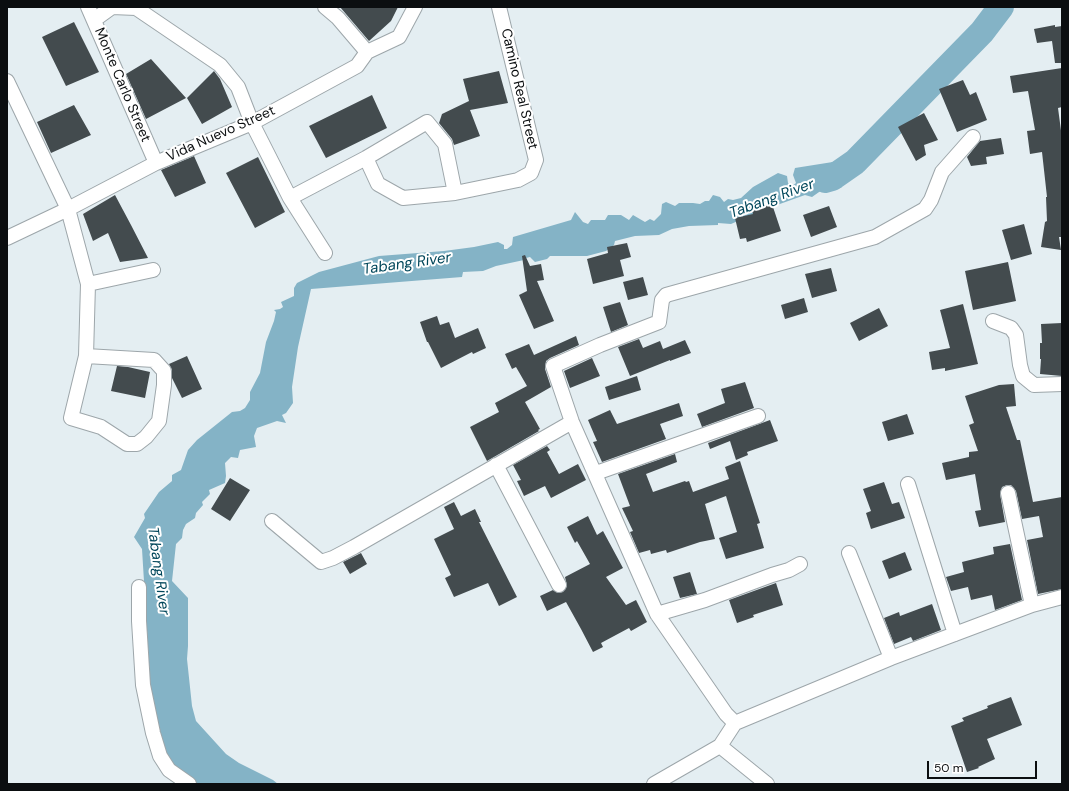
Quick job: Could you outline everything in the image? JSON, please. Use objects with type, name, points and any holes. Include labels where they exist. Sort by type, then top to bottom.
[{"type":"street","points":[[91,13],[112,7],[136,8],[220,65],[238,87],[252,123],[290,198],[325,253]]},
{"type":"street","points":[[325,7],[338,18],[367,52]]},
{"type":"street","name":"Vida Nuevo Street","points":[[7,238],[68,209],[156,163],[252,123],[357,66],[367,52],[399,37],[415,7]]},
{"type":"street","name":"Camino Real Street","points":[[366,158],[378,184],[403,198],[455,193],[518,180],[531,173],[536,160],[499,7]]},
{"type":"street","name":"Monte Carlo Street","points":[[91,13],[156,163]]},
{"type":"street","points":[[7,81],[68,209],[88,284],[86,356],[72,418],[101,427],[127,444],[138,444],[159,421],[164,385],[164,372],[154,360],[86,356]]},
{"type":"street","points":[[290,198],[366,158],[427,122],[445,144],[455,193]]},
{"type":"street","points":[[735,723],[726,714],[657,614],[596,473],[572,422],[553,366],[600,345],[659,322],[662,300],[666,295],[875,237],[925,209],[931,200],[942,172],[973,137]]},
{"type":"street","points":[[88,284],[153,270]]},
{"type":"street","points":[[993,321],[1011,328],[1016,335],[1023,376],[1034,385],[1062,384]]},
{"type":"street","points":[[596,473],[758,416]]},
{"type":"street","points":[[272,521],[321,562],[333,558],[354,547],[572,422]]},
{"type":"street","points":[[496,466],[559,585]]},
{"type":"street","points":[[908,484],[955,634]]},
{"type":"street","points":[[1008,493],[1032,605]]},
{"type":"street","points":[[849,552],[890,658]]},
{"type":"street","points":[[657,614],[713,598],[789,570],[800,564]]},
{"type":"street","points":[[139,587],[143,685],[153,732],[160,756],[169,770],[189,784]]},
{"type":"street","points":[[654,784],[720,746],[735,723],[890,658],[1032,605],[1062,597]]},
{"type":"street","points":[[720,746],[767,784]]},
{"type":"water","points":[[839,161],[855,162],[841,188],[829,185],[812,197],[805,195],[763,210],[731,224],[718,223],[718,225],[689,226],[672,229],[659,235],[635,236],[615,241],[614,245],[606,251],[587,256],[550,256],[547,259],[535,262],[530,257],[483,271],[463,272],[462,277],[311,289],[298,347],[292,387],[293,403],[286,413],[282,415],[286,423],[277,421],[257,428],[254,436],[256,447],[240,450],[238,458],[231,457],[225,463],[225,483],[209,490],[210,494],[202,502],[203,505],[196,513],[195,518],[186,524],[183,530],[182,538],[176,544],[172,581],[188,598],[187,659],[192,706],[196,721],[226,754],[239,763],[278,784],[197,784],[169,762],[160,738],[151,695],[142,549],[134,537],[145,518],[144,514],[159,492],[172,481],[172,475],[181,470],[188,450],[197,440],[232,412],[240,411],[245,408],[250,400],[250,392],[260,373],[266,342],[276,312],[274,310],[283,307],[281,302],[294,296],[294,288],[297,283],[319,272],[379,256],[444,251],[498,242],[504,245],[504,249],[507,249],[512,245],[513,237],[571,220],[575,212],[583,222],[588,224],[591,220],[605,220],[608,215],[621,215],[629,220],[633,215],[645,222],[650,219],[654,221],[661,214],[662,204],[666,202],[675,206],[679,203],[700,204],[705,201],[709,201],[713,195],[720,197],[724,202],[728,199],[733,200],[741,198],[753,187],[778,173],[787,176],[788,183],[792,186],[796,183],[793,175],[795,168]]},
{"type":"building","points":[[340,7],[398,7],[391,21],[369,41]]},
{"type":"building","points":[[74,22],[99,72],[66,86],[42,37]]},
{"type":"building","points":[[1055,25],[1055,27],[1062,26],[1062,63],[1055,63],[1052,41],[1037,43],[1034,29]]},
{"type":"building","points":[[151,59],[186,98],[146,119],[126,74]]},
{"type":"building","points":[[1062,68],[1062,107],[1058,108],[1062,138],[1062,237],[1059,237],[1061,250],[1041,247],[1045,222],[1047,221],[1047,197],[1042,152],[1030,154],[1027,131],[1035,130],[1028,91],[1013,93],[1010,76]]},
{"type":"building","points":[[214,71],[220,79],[232,107],[202,124],[187,98]]},
{"type":"building","points":[[499,71],[508,103],[470,110],[480,136],[454,145],[452,139],[439,123],[442,114],[469,101],[463,79]]},
{"type":"building","points":[[963,80],[970,95],[976,92],[987,120],[957,132],[939,89]]},
{"type":"building","points":[[372,95],[387,128],[326,158],[309,126]]},
{"type":"building","points":[[74,105],[91,135],[51,153],[37,122]]},
{"type":"building","points":[[924,113],[938,140],[924,145],[926,155],[916,161],[898,127]]},
{"type":"building","points":[[1001,138],[1004,154],[986,157],[987,164],[971,166],[967,157],[980,141]]},
{"type":"building","points":[[194,156],[206,183],[175,197],[161,170]]},
{"type":"building","points":[[258,157],[285,212],[255,228],[226,173]]},
{"type":"building","points":[[115,195],[148,258],[120,262],[108,233],[93,241],[83,214]]},
{"type":"building","points":[[772,204],[781,231],[747,242],[746,238],[740,239],[735,218],[753,214],[752,211]]},
{"type":"building","points":[[829,206],[837,227],[811,237],[803,215]]},
{"type":"building","points":[[1024,224],[1032,254],[1011,260],[1002,230]]},
{"type":"building","points":[[627,243],[631,257],[620,260],[624,276],[593,284],[587,259],[608,253],[607,247]]},
{"type":"building","points":[[525,255],[530,266],[541,264],[544,280],[537,281],[554,321],[534,329],[519,295],[527,291],[522,256]]},
{"type":"building","points":[[1008,262],[1016,301],[973,310],[965,271]]},
{"type":"building","points":[[831,268],[837,291],[812,298],[805,274]]},
{"type":"building","points":[[643,277],[648,295],[628,300],[623,282]]},
{"type":"building","points":[[804,298],[808,312],[785,319],[781,305]]},
{"type":"building","points":[[620,302],[628,325],[611,332],[603,307]]},
{"type":"building","points":[[963,304],[978,364],[945,371],[945,368],[932,370],[929,352],[950,348],[940,310]]},
{"type":"building","points":[[879,308],[888,326],[859,341],[850,323]]},
{"type":"building","points":[[437,316],[440,325],[449,322],[455,338],[478,328],[486,348],[473,354],[472,352],[441,368],[427,342],[420,322]]},
{"type":"building","points":[[1062,323],[1062,376],[1040,374],[1040,343],[1042,343],[1041,324]]},
{"type":"building","points":[[576,336],[579,345],[546,361],[545,369],[551,387],[525,402],[540,429],[538,430],[539,431],[487,461],[470,427],[499,412],[495,403],[527,386],[516,367],[512,369],[505,354],[529,344],[534,355]]},
{"type":"building","points":[[639,339],[643,348],[660,341],[663,349],[685,340],[691,353],[630,376],[618,347]]},
{"type":"building","points":[[187,356],[202,389],[182,398],[172,378],[172,370],[169,364]]},
{"type":"building","points":[[592,358],[600,376],[570,388],[564,371]]},
{"type":"building","points":[[117,366],[150,372],[145,398],[111,391]]},
{"type":"building","points":[[637,376],[641,390],[609,400],[605,387]]},
{"type":"building","points":[[745,382],[754,408],[702,427],[697,414],[725,403],[721,389]]},
{"type":"building","points":[[1014,384],[1016,406],[1006,407],[1017,440],[1020,440],[1033,502],[1062,497],[1062,589],[1038,594],[1027,540],[1043,537],[1039,516],[1022,519],[1016,491],[1011,485],[1007,485],[1002,487],[1000,494],[1005,522],[979,527],[975,511],[981,510],[975,474],[946,480],[942,463],[969,457],[969,452],[978,451],[969,425],[974,423],[965,396],[999,385]]},
{"type":"building","points":[[679,403],[683,416],[660,424],[666,439],[602,462],[593,442],[597,441],[588,420],[610,410],[617,424]]},
{"type":"building","points":[[907,414],[914,434],[888,441],[882,422]]},
{"type":"building","points":[[770,420],[778,441],[747,452],[748,455],[736,460],[730,441],[710,449],[708,443]]},
{"type":"building","points":[[547,446],[550,450],[547,452],[559,474],[578,464],[586,480],[551,498],[545,486],[524,496],[517,481],[521,480],[513,465]]},
{"type":"building","points":[[675,454],[677,462],[646,474],[653,492],[689,481],[693,492],[729,479],[725,467],[740,461],[760,523],[757,524],[764,548],[726,559],[719,538],[737,532],[726,496],[705,504],[715,539],[700,542],[667,553],[666,550],[651,554],[650,550],[639,553],[630,532],[633,531],[622,508],[630,506],[618,474]]},
{"type":"building","points":[[230,478],[250,490],[230,521],[211,509]]},
{"type":"building","points":[[884,482],[892,504],[899,502],[905,518],[871,529],[866,513],[871,511],[863,489]]},
{"type":"building","points":[[454,502],[461,516],[475,509],[481,522],[479,522],[517,597],[499,606],[488,583],[454,597],[445,578],[451,575],[434,539],[454,529],[444,507]]},
{"type":"building","points":[[588,516],[597,535],[603,531],[623,568],[606,577],[626,605],[636,600],[647,622],[631,631],[629,628],[601,643],[603,647],[593,652],[566,602],[547,611],[540,596],[553,590],[558,593],[563,592],[567,586],[565,577],[590,564],[577,541],[575,543],[567,527]]},
{"type":"building","points":[[1010,544],[1022,600],[995,610],[992,595],[971,600],[968,587],[951,591],[946,577],[964,572],[962,562],[994,554],[993,547]]},
{"type":"building","points":[[905,552],[912,570],[889,579],[882,561]]},
{"type":"building","points":[[361,553],[367,564],[350,574],[343,562]]},
{"type":"building","points":[[690,572],[697,594],[680,598],[673,577]]},
{"type":"building","points":[[776,583],[783,605],[753,615],[754,617],[737,623],[729,600]]},
{"type":"building","points":[[932,604],[941,630],[913,641],[911,637],[894,644],[884,618],[899,612],[900,616]]},
{"type":"building","points":[[1011,697],[1022,725],[987,739],[995,759],[978,767],[979,768],[967,772],[951,726],[964,721],[962,718]]},
{"type":"waterway","name":"Tabang River","points":[[825,180],[832,178],[855,162],[982,32],[1001,7]]}]
